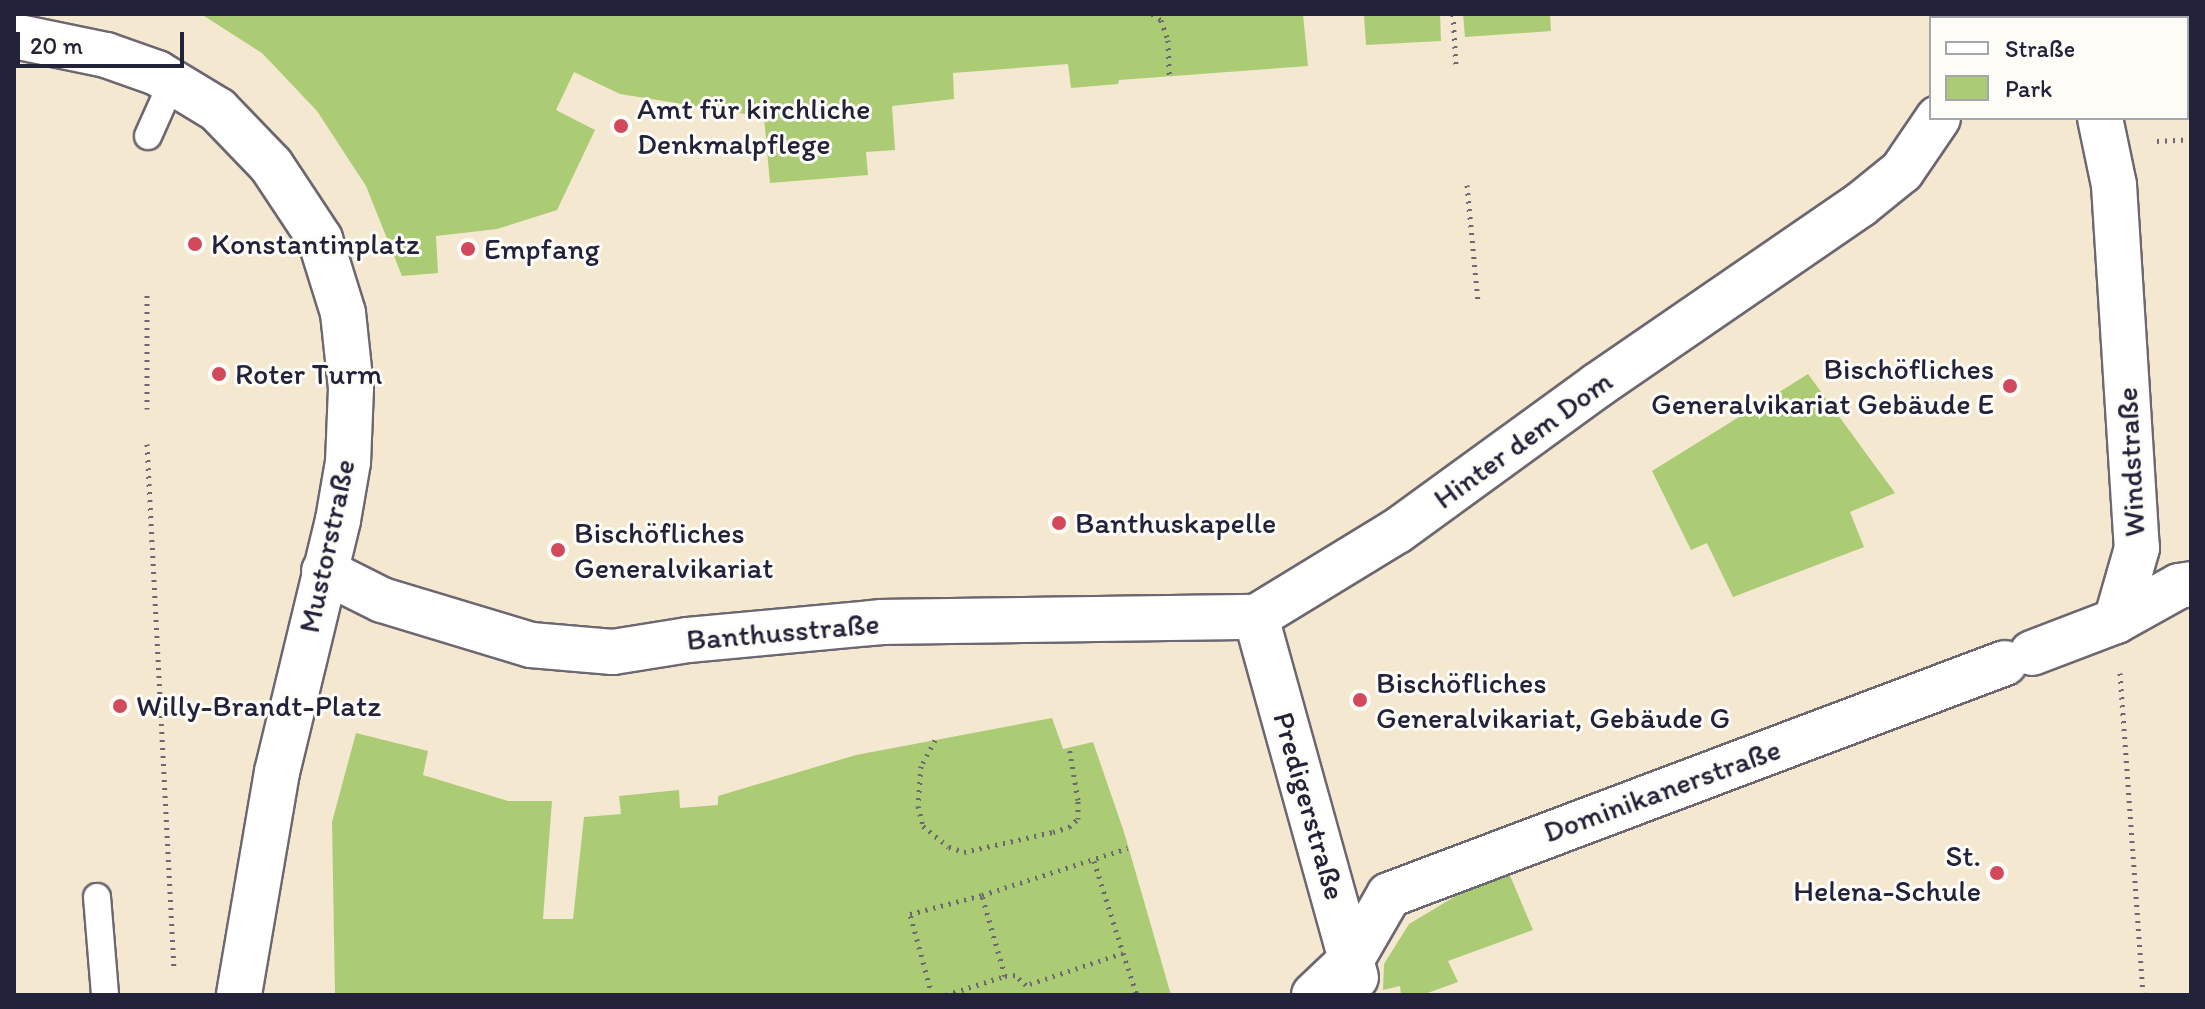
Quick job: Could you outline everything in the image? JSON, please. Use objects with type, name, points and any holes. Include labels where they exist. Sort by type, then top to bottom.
[{"type":"street","name":"Mustorstraße","points":[[14,36],[106,55],[173,80],[218,110],[271,165],[320,239],[343,313],[351,388],[348,462],[338,520],[277,772],[239,995]]},
{"type":"street","name":"Hinter dem Dom","points":[[1256,617],[1397,531],[1611,376],[1860,205],[1902,171],[1937,120]]},
{"type":"street","name":"Windstraße","points":[[2100,120],[2114,185],[2137,548],[2116,621]]},
{"type":"street","name":"Banthusstraße","points":[[324,571],[382,600],[531,645],[613,652],[688,640],[882,622],[1256,617]]},
{"type":"street","name":"Dominikanerstraße","points":[[1314,995],[1356,977],[1389,895],[2116,621],[2179,586],[2191,584]]},
{"type":"street","name":"Predigerstraße","points":[[1256,617],[1356,977]]},
{"type":"lane","points":[[148,136],[173,80]]},
{"type":"lane","points":[[97,897],[105,995]]},
{"type":"path","points":[[1152,14],[1161,17],[1168,40],[1169,77]]},
{"type":"path","points":[[1453,14],[1456,66]]},
{"type":"path","points":[[2144,142],[2191,139]]},
{"type":"path","points":[[1467,185],[1478,302]]},
{"type":"path","points":[[147,291],[147,409]]},
{"type":"path","points":[[147,444],[174,969]]},
{"type":"path","points":[[2116,621],[2143,995]]},
{"type":"path","points":[[935,740],[921,766],[918,806],[923,826],[949,847],[964,852],[1053,832],[1069,827],[1078,819],[1069,747]]},
{"type":"path","points":[[932,995],[910,914],[982,895],[1128,848]]},
{"type":"path","points":[[1094,861],[1137,995]]},
{"type":"path","points":[[982,895],[1005,976]]},
{"type":"path","points":[[1026,985],[1123,953]]},
{"type":"path","points":[[946,995],[1005,976],[1015,975],[1026,985]]},
{"type":"path","points":[[1025,995],[1026,985]]},
{"type":"green space","points":[[201,14],[1303,14],[1308,66],[1119,80],[1118,84],[1071,88],[1068,64],[953,73],[954,99],[892,106],[895,150],[866,152],[868,175],[770,183],[764,117],[620,94],[574,72],[556,110],[595,130],[557,210],[497,229],[436,236],[438,273],[402,276],[366,186],[317,111],[262,53]]},
{"type":"green space","points":[[1364,14],[1440,14],[1441,41],[1366,45]]},
{"type":"green space","points":[[1463,14],[1550,14],[1551,31],[1465,37]]},
{"type":"green space","points":[[1808,374],[1895,493],[1850,512],[1864,547],[1733,597],[1707,543],[1691,550],[1652,471]]},
{"type":"green space","points":[[1052,718],[1063,749],[1093,742],[1124,832],[1171,995],[335,995],[332,822],[356,733],[428,751],[423,775],[508,801],[552,801],[543,919],[573,919],[584,817],[621,814],[619,796],[679,790],[680,808],[718,805],[718,796],[856,755]]},
{"type":"green space","points":[[1506,866],[1533,930],[1448,961],[1458,982],[1422,995],[1401,995],[1400,986],[1383,990],[1384,964],[1409,924]]},
{"type":"place","name":"Amt für kirchliche Denkmalpflege","points":[[621,126]]},
{"type":"place","name":"Konstantinplatz","points":[[195,244]]},
{"type":"place","name":"Empfang","points":[[468,249]]},
{"type":"place","name":"Roter Turm","points":[[219,374]]},
{"type":"place","name":"Bischöfliches Generalvikariat Gebäude E","points":[[2010,386]]},
{"type":"place","name":"Banthuskapelle","points":[[1059,523]]},
{"type":"place","name":"Bischöfliches Generalvikariat","points":[[558,550]]},
{"type":"place","name":"Bischöfliches Generalvikariat, Gebäude G","points":[[1360,700]]},
{"type":"place","name":"Willy-Brandt-Platz","points":[[120,706]]},
{"type":"place","name":"St. Helena-Schule","points":[[1997,873]]}]
